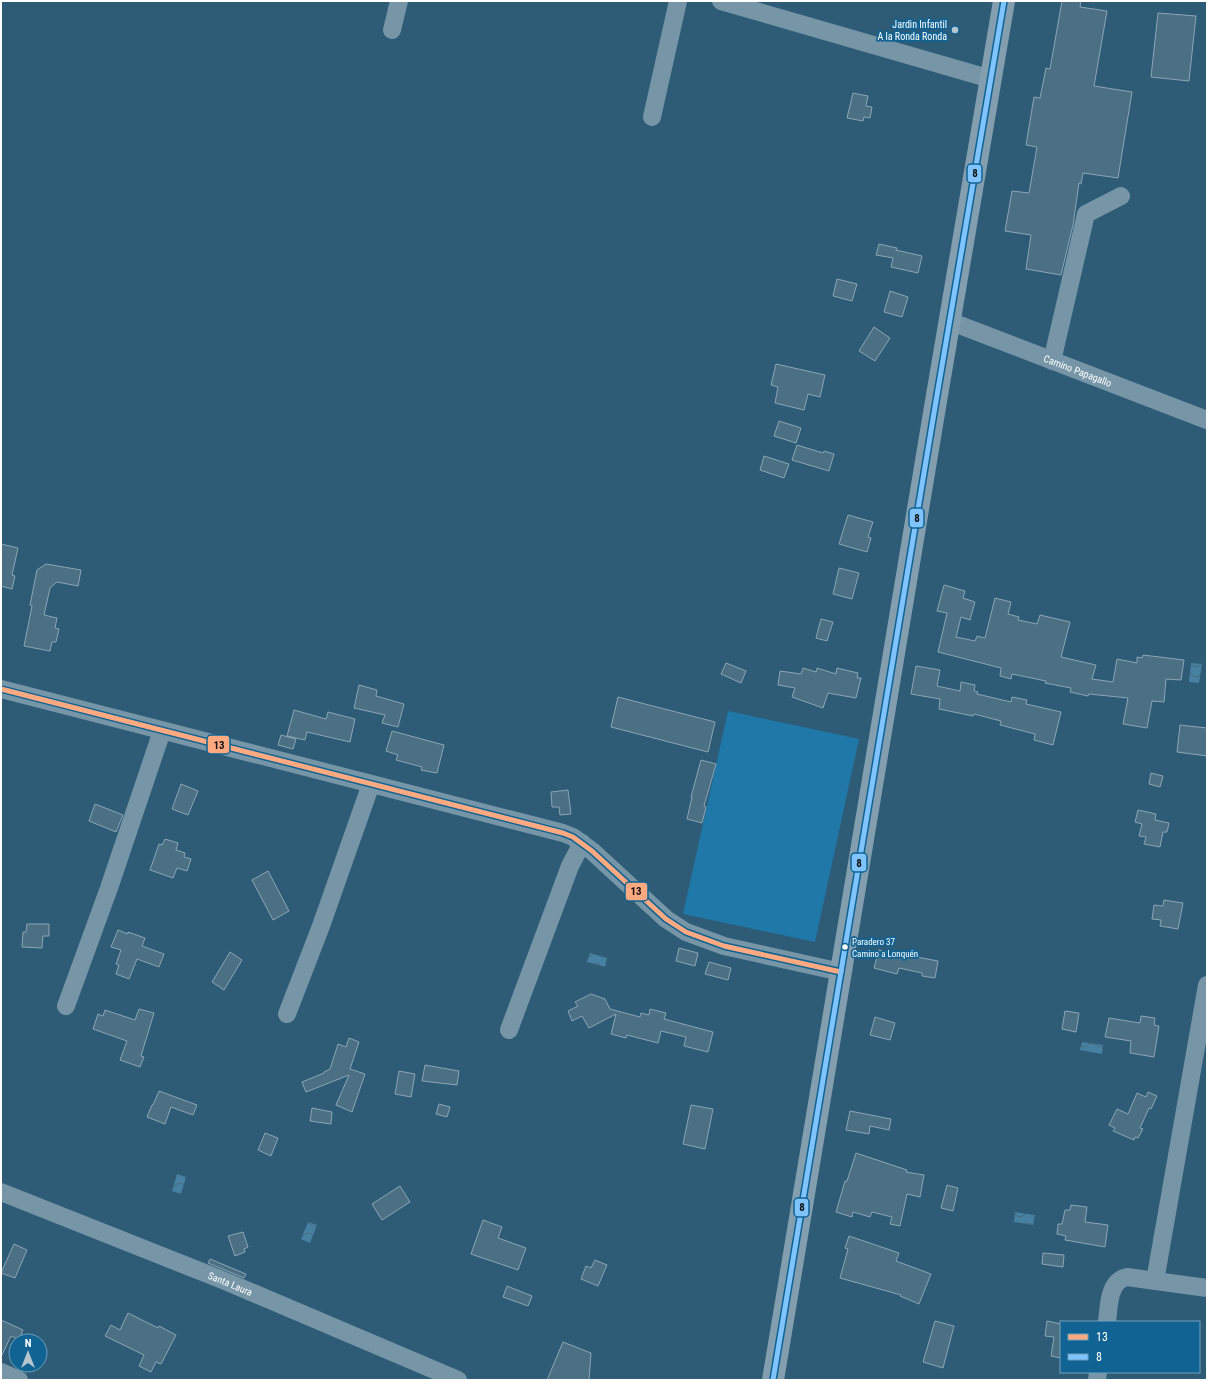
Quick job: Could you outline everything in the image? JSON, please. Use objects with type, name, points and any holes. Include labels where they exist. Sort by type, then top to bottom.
[{"type":"main road","points":[[773,1380],[949,321],[1004,1]]},
{"type":"street","points":[[392,30],[399,1]]},
{"type":"street","points":[[652,117],[678,1]]},
{"type":"street","points":[[721,1],[991,79]]},
{"type":"street","points":[[1052,361],[1086,214],[1121,196]]},
{"type":"street","name":"Camino Papagallo","points":[[949,321],[1207,420]]},
{"type":"street","points":[[1,689],[563,833],[582,843],[666,919],[686,932],[724,946],[840,972]]},
{"type":"street","points":[[66,1006],[109,888],[162,731]]},
{"type":"street","points":[[287,1014],[321,926],[372,784]]},
{"type":"street","points":[[509,1030],[570,866],[582,843]]},
{"type":"street","points":[[1155,1281],[1207,985]]},
{"type":"street","name":"Santa Laura","points":[[1,1192],[226,1281],[458,1380]]},
{"type":"street","points":[[1106,1321],[1112,1288],[1118,1280],[1127,1277],[1207,1288]]},
{"type":"street","points":[[1,1372],[19,1380]]},
{"type":"shaded area","points":[[728,711],[859,739],[815,942],[683,914]]},
{"type":"water","points":[[1191,663],[1202,664],[1199,683],[1189,682]]},
{"type":"water","points":[[590,953],[607,958],[605,967],[587,962]]},
{"type":"water","points":[[1082,1042],[1103,1045],[1102,1054],[1080,1050]]},
{"type":"water","points":[[177,1174],[186,1177],[181,1194],[172,1191]]},
{"type":"water","points":[[1015,1212],[1035,1215],[1033,1225],[1014,1222]]},
{"type":"water","points":[[308,1222],[317,1225],[310,1243],[301,1239]]},
{"type":"building","points":[[1062,1],[1081,1],[1080,7],[1107,11],[1094,86],[1132,92],[1118,178],[1083,173],[1081,184],[1079,183],[1073,225],[1061,275],[1026,269],[1031,235],[1005,231],[1012,191],[1029,193],[1037,147],[1026,145],[1034,97],[1040,98],[1046,68],[1050,69]]},
{"type":"building","points":[[1158,13],[1196,16],[1189,81],[1151,77]]},
{"type":"building","points":[[853,93],[868,96],[866,106],[872,107],[870,118],[864,117],[863,121],[847,118]]},
{"type":"building","points":[[879,244],[897,248],[896,250],[922,256],[918,273],[891,267],[893,258],[876,255]]},
{"type":"building","points":[[837,279],[857,284],[852,301],[833,296]]},
{"type":"building","points":[[890,291],[908,297],[902,317],[884,312]]},
{"type":"building","points":[[874,327],[890,338],[875,361],[859,351]]},
{"type":"building","points":[[776,364],[825,375],[820,397],[808,394],[804,410],[775,403],[778,387],[771,385]]},
{"type":"building","points":[[779,421],[801,428],[796,443],[774,436]]},
{"type":"building","points":[[797,445],[823,453],[824,451],[834,454],[829,471],[792,460]]},
{"type":"building","points":[[764,456],[789,464],[784,478],[760,470]]},
{"type":"building","points":[[848,515],[873,522],[868,537],[871,538],[867,552],[839,544]]},
{"type":"building","points":[[1,544],[18,548],[12,575],[15,576],[12,589],[1,586]]},
{"type":"building","points":[[46,564],[81,570],[78,586],[57,582],[50,588],[44,615],[57,618],[55,628],[59,629],[56,642],[52,642],[50,651],[24,646],[37,570]]},
{"type":"building","points":[[839,568],[859,573],[852,599],[833,594]]},
{"type":"building","points":[[944,585],[965,591],[963,598],[975,602],[970,620],[961,617],[956,637],[975,641],[977,636],[985,638],[995,598],[1011,602],[1008,614],[1019,617],[1018,620],[1037,624],[1040,615],[1070,622],[1061,657],[1096,665],[1092,679],[1113,682],[1117,659],[1137,663],[1137,657],[1142,658],[1143,655],[1184,660],[1181,680],[1166,679],[1164,702],[1152,701],[1147,728],[1123,724],[1128,698],[1089,694],[1088,696],[1070,692],[1071,688],[1012,674],[1011,679],[1000,676],[1001,668],[938,652],[947,613],[937,611]]},
{"type":"building","points":[[821,619],[833,622],[827,641],[816,638]]},
{"type":"building","points":[[726,663],[746,671],[741,683],[721,674]]},
{"type":"building","points":[[916,666],[940,670],[937,686],[960,691],[961,682],[975,685],[974,691],[978,692],[977,694],[1011,702],[1012,697],[1027,700],[1026,704],[1061,712],[1053,745],[1034,740],[1035,734],[1000,725],[1001,721],[974,714],[973,716],[939,709],[940,699],[911,694]]},
{"type":"building","points":[[803,668],[816,672],[817,668],[836,674],[837,668],[858,673],[857,678],[861,678],[856,698],[828,693],[823,708],[792,697],[795,688],[778,685],[780,671],[801,674]]},
{"type":"building","points":[[359,685],[377,690],[376,696],[404,704],[398,727],[382,723],[385,715],[354,708]]},
{"type":"building","points":[[618,697],[715,722],[708,752],[611,727]]},
{"type":"building","points":[[294,710],[326,719],[328,712],[355,719],[350,742],[307,732],[305,740],[287,736]]},
{"type":"building","points":[[1180,725],[1207,728],[1207,756],[1177,752]]},
{"type":"building","points":[[392,731],[444,745],[437,773],[421,770],[422,767],[396,760],[398,755],[386,751]]},
{"type":"building","points":[[281,735],[296,739],[293,749],[278,745]]},
{"type":"building","points":[[701,760],[716,764],[704,806],[706,807],[702,823],[687,819]]},
{"type":"building","points":[[1151,773],[1163,776],[1160,787],[1149,784]]},
{"type":"building","points":[[181,784],[198,791],[188,815],[172,809]]},
{"type":"building","points":[[568,790],[571,814],[560,815],[559,807],[552,807],[551,792]]},
{"type":"building","points":[[95,804],[123,815],[116,832],[89,821]]},
{"type":"building","points":[[1138,810],[1156,814],[1155,820],[1169,823],[1167,832],[1163,832],[1160,847],[1144,844],[1146,837],[1139,836],[1142,824],[1135,822]]},
{"type":"building","points":[[165,839],[178,843],[176,850],[185,853],[184,857],[191,859],[187,871],[177,868],[173,878],[150,870],[159,844],[162,845]]},
{"type":"building","points":[[268,871],[289,911],[273,920],[252,880]]},
{"type":"building","points":[[1164,900],[1183,903],[1178,929],[1160,926],[1161,920],[1152,919],[1154,905],[1163,906]]},
{"type":"building","points":[[27,924],[49,924],[49,936],[43,936],[42,948],[22,947],[23,932],[26,932]]},
{"type":"building","points":[[118,930],[145,938],[142,946],[164,954],[159,967],[137,959],[129,979],[116,974],[119,965],[116,964],[121,950],[111,947]]},
{"type":"building","points":[[679,948],[698,953],[695,966],[676,961]]},
{"type":"building","points":[[879,950],[900,956],[901,954],[938,961],[935,978],[922,976],[922,973],[899,968],[897,974],[874,968]]},
{"type":"building","points":[[230,952],[242,960],[224,990],[212,982]]},
{"type":"building","points":[[709,962],[731,968],[728,980],[705,974]]},
{"type":"building","points":[[591,994],[605,999],[610,1009],[640,1017],[641,1013],[649,1015],[650,1009],[666,1013],[664,1019],[713,1032],[708,1052],[684,1046],[686,1037],[661,1031],[658,1043],[627,1035],[626,1038],[611,1034],[616,1014],[589,1028],[582,1016],[572,1021],[568,1011],[578,1006],[575,1002]]},
{"type":"building","points":[[139,1009],[154,1013],[141,1056],[144,1057],[140,1067],[120,1060],[127,1041],[93,1029],[98,1014],[103,1016],[105,1010],[135,1020]]},
{"type":"building","points":[[1065,1011],[1079,1013],[1076,1032],[1062,1029]]},
{"type":"building","points":[[1141,1016],[1155,1018],[1154,1025],[1159,1026],[1154,1057],[1130,1053],[1131,1041],[1105,1037],[1109,1018],[1140,1023]]},
{"type":"building","points":[[875,1017],[895,1023],[890,1040],[870,1035]]},
{"type":"building","points":[[349,1038],[359,1042],[350,1069],[365,1074],[352,1112],[336,1105],[349,1075],[306,1092],[302,1082],[330,1069],[338,1044],[346,1047]]},
{"type":"building","points":[[425,1065],[459,1071],[457,1085],[422,1081]]},
{"type":"building","points":[[399,1071],[415,1074],[411,1097],[395,1094]]},
{"type":"building","points":[[159,1091],[197,1105],[193,1115],[171,1107],[165,1124],[147,1117]]},
{"type":"building","points":[[1148,1092],[1157,1096],[1151,1109],[1149,1108],[1140,1128],[1143,1129],[1138,1138],[1135,1137],[1134,1140],[1113,1131],[1115,1128],[1109,1125],[1117,1109],[1128,1114],[1137,1093],[1146,1097]]},
{"type":"building","points":[[439,1104],[450,1107],[447,1117],[436,1114]]},
{"type":"building","points":[[691,1105],[713,1109],[705,1149],[683,1144]]},
{"type":"building","points":[[312,1108],[332,1112],[331,1124],[310,1121]]},
{"type":"building","points":[[850,1111],[891,1119],[889,1130],[870,1126],[869,1134],[846,1130]]},
{"type":"building","points":[[265,1133],[278,1138],[271,1156],[258,1150]]},
{"type":"building","points":[[856,1153],[907,1170],[906,1172],[924,1175],[920,1197],[907,1194],[900,1226],[890,1224],[892,1217],[872,1212],[870,1217],[853,1212],[852,1217],[836,1212],[845,1181],[847,1181]]},
{"type":"building","points":[[947,1185],[958,1188],[953,1211],[941,1208]]},
{"type":"building","points":[[400,1186],[410,1202],[382,1220],[372,1204]]},
{"type":"building","points":[[1071,1205],[1087,1207],[1085,1222],[1108,1225],[1105,1247],[1065,1240],[1066,1236],[1057,1234],[1058,1224],[1062,1224],[1065,1210],[1070,1210]]},
{"type":"building","points":[[483,1220],[502,1227],[498,1238],[526,1248],[518,1270],[471,1254]]},
{"type":"building","points":[[243,1232],[248,1247],[244,1249],[245,1252],[235,1256],[228,1236]]},
{"type":"building","points":[[849,1236],[899,1253],[896,1261],[931,1274],[919,1304],[900,1296],[901,1295],[840,1278],[848,1249],[845,1248]]},
{"type":"building","points":[[14,1244],[27,1250],[15,1278],[1,1273]]},
{"type":"building","points":[[1043,1253],[1064,1255],[1063,1267],[1042,1264]]},
{"type":"building","points":[[210,1259],[246,1274],[244,1278],[208,1263]]},
{"type":"building","points":[[595,1260],[607,1265],[598,1286],[581,1279],[586,1266],[591,1268]]},
{"type":"building","points":[[507,1286],[532,1296],[528,1306],[503,1297]]},
{"type":"building","points":[[128,1313],[176,1335],[161,1364],[156,1362],[151,1372],[139,1366],[144,1355],[105,1336],[111,1325],[120,1330]]},
{"type":"building","points":[[1,1320],[23,1330],[22,1333],[8,1333],[8,1342],[1,1357]]},
{"type":"building","points":[[935,1321],[954,1326],[943,1368],[923,1362]]},
{"type":"building","points":[[1047,1321],[1060,1324],[1060,1358],[1051,1356],[1054,1337],[1045,1336]]},
{"type":"building","points":[[563,1342],[591,1353],[589,1380],[547,1380]]},
{"type":"transit line","name":"8","points":[[773,1380],[1004,1]]},
{"type":"transit line","name":"13","points":[[1,689],[563,833],[573,837],[592,851],[666,919],[686,932],[724,946],[841,972]]},
{"type":"place","name":"Jardin Infantil A la Ronda Ronda","points":[[955,30]]},
{"type":"place","name":"Paradero 37 Camino a Lonquén","points":[[845,947]]}]
